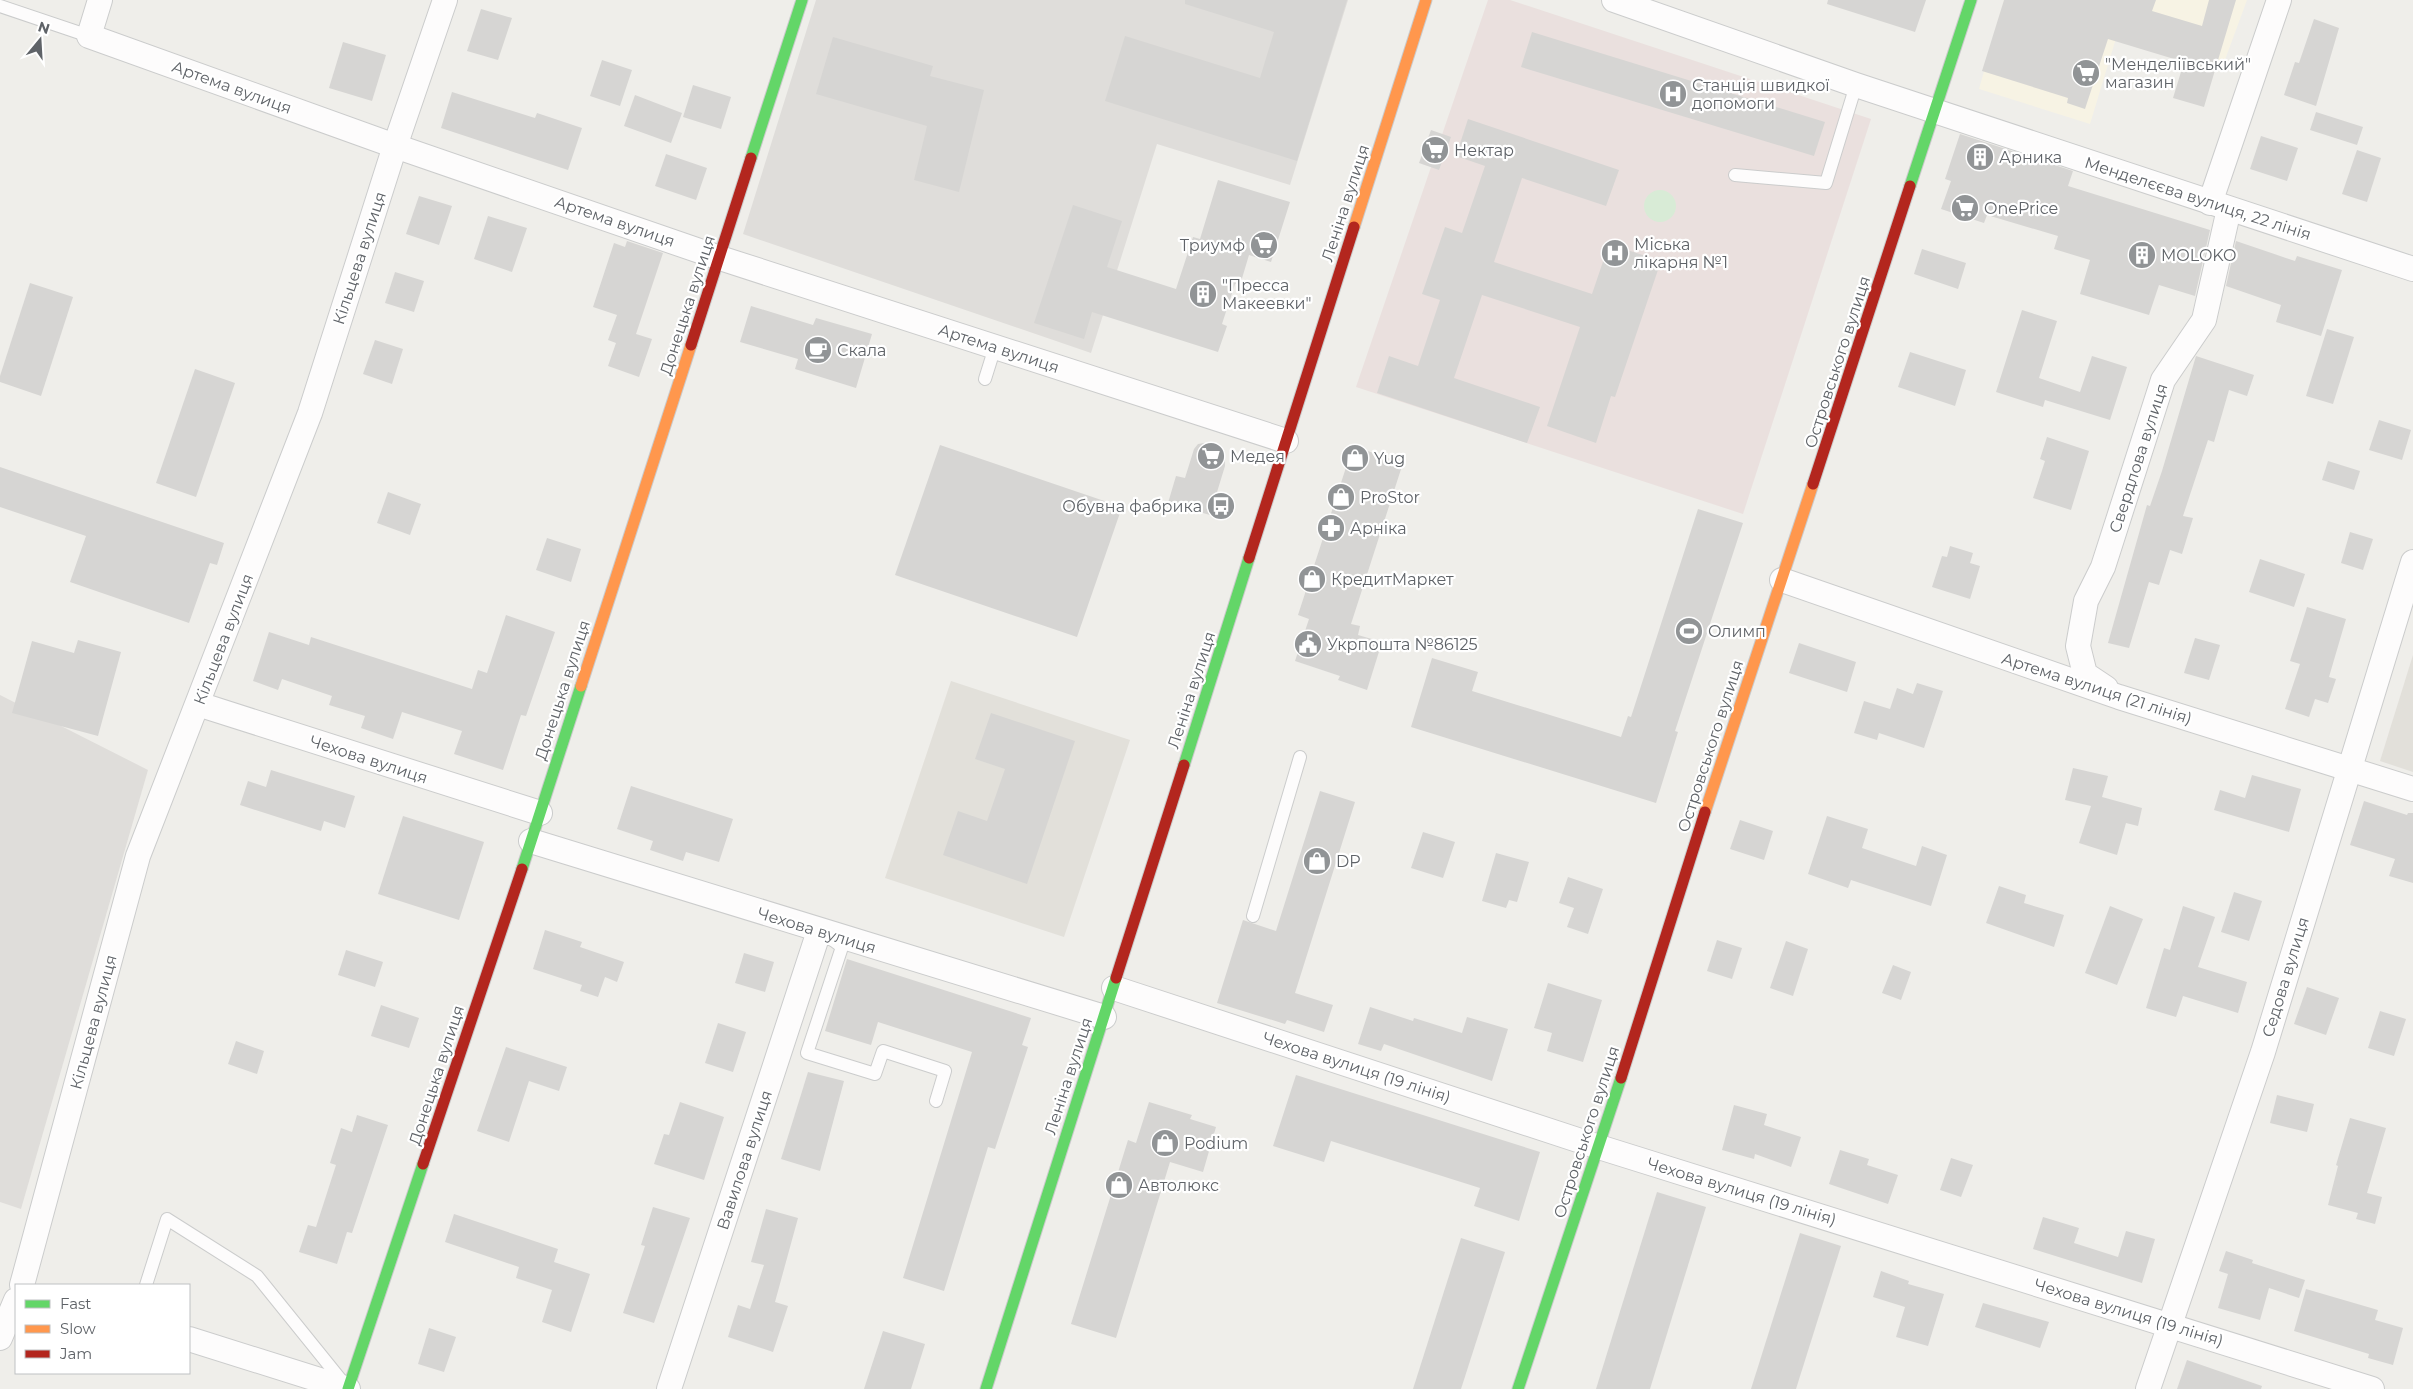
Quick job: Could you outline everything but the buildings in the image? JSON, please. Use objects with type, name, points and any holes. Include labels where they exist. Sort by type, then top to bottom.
[{"type":"street","points":[[89,36],[100,0]]},
{"type":"street","name":"Кільцева вулиця","points":[[22,1284],[138,856],[310,412],[395,146],[445,0]]},
{"type":"street","name":"Донецька вулиця","points":[[348,1389],[531,841],[802,0]]},
{"type":"street","name":"Леніна вулиця","points":[[986,1389],[1426,0]]},
{"type":"street","name":"Менделєєва вулиця, 22 лінія","points":[[1614,0],[1856,85],[2413,269]]},
{"type":"street","name":"Островського вулиця","points":[[1518,1389],[1599,1147],[1682,880],[1972,0]]},
{"type":"street","name":"Свердлова вулиця","points":[[2118,697],[2084,674],[2078,646],[2086,601],[2103,567],[2163,380],[2204,320],[2220,206],[2279,0]]},
{"type":"street","name":"Артема вулиця","points":[[89,36],[395,146],[720,258],[1286,441]]},
{"type":"street","name":"Седова вулиця","points":[[2148,1389],[2263,1052],[2413,562]]},
{"type":"street","name":"Артема вулиця (21 лiнiя)","points":[[1782,580],[2118,697],[2413,789]]},
{"type":"street","name":"Чехова вулиця","points":[[198,704],[540,813]]},
{"type":"street","name":"Чехова вулиця","points":[[531,841],[1104,1017]]},
{"type":"street","name":"Вавилова вулиця","points":[[669,1389],[819,931]]},
{"type":"street","name":"Чехова вулиця (19 лiнiя)","points":[[1114,988],[1599,1147],[2372,1389]]},
{"type":"street","points":[[0,1338],[15,1302]]},
{"type":"street","points":[[190,1339],[348,1389]]},
{"type":"lane","points":[[0,6],[89,36]]},
{"type":"lane","points":[[1735,175],[1826,183],[1856,85]]},
{"type":"lane","points":[[986,379],[995,347]]},
{"type":"lane","points":[[1252,916],[1300,757]]},
{"type":"lane","points":[[819,931],[842,947],[807,1053],[875,1074],[883,1051],[946,1070],[936,1100]]},
{"type":"lane","points":[[146,1284],[167,1219],[256,1276],[348,1389]]},
{"type":"shaded area","points":[[816,0],[1348,0],[1290,185],[1157,144],[1091,353],[743,234]]},
{"type":"shaded area","name":"Міська лікарня №1","points":[[1488,0],[1510,0],[1871,119],[1743,514],[1356,387]]},
{"type":"shaded area","points":[[2004,0],[2247,0],[2222,68],[2117,35],[2090,124],[1979,89]]},
{"type":"shaded area","points":[[2413,655],[2413,772],[2380,761]]},
{"type":"shaded area","points":[[951,681],[1130,740],[1064,937],[885,878]]},
{"type":"shaded area","points":[[0,695],[148,770],[21,1209],[0,1202]]},
{"type":"green space","points":[[1660,190],[1671,195],[1676,206],[1671,217],[1660,222],[1649,217],[1644,206],[1649,195]]},
{"type":"traffic: fast","points":[[751,158],[802,0]]},
{"type":"traffic: fast","points":[[1910,186],[1971,0]]},
{"type":"traffic: fast","points":[[1184,765],[1249,558]]},
{"type":"traffic: fast","points":[[522,869],[581,686]]},
{"type":"traffic: fast","points":[[986,1389],[1116,978]]},
{"type":"traffic: fast","points":[[1518,1389],[1621,1078]]},
{"type":"traffic: fast","points":[[348,1389],[423,1164]]},
{"type":"traffic: slow","points":[[1354,227],[1426,0]]},
{"type":"traffic: slow","points":[[581,686],[691,345]]},
{"type":"traffic: slow","points":[[1705,812],[1813,484]]},
{"type":"traffic: jam","points":[[691,345],[751,158]]},
{"type":"traffic: jam","points":[[1813,484],[1910,186]]},
{"type":"traffic: jam","points":[[1249,558],[1354,227]]},
{"type":"traffic: jam","points":[[1116,978],[1184,765]]},
{"type":"traffic: jam","points":[[1621,1078],[1705,812]]},
{"type":"traffic: jam","points":[[423,1164],[522,869]]},
{"type":"place","name":"\"Менделіївський\" магазин","points":[[2086,73]]},
{"type":"place","name":"Станція швидкої допомоги","points":[[1673,94]]},
{"type":"place","name":"Нектар","points":[[1435,150]]},
{"type":"place","name":"Арника","points":[[1980,157]]},
{"type":"place","name":"OnePrice","points":[[1965,208]]},
{"type":"place","name":"Триумф","points":[[1264,245]]},
{"type":"place","name":"Міська лікарня №1","points":[[1615,253]]},
{"type":"place","name":"MOLOKO","points":[[2142,255]]},
{"type":"place","name":"\"Пресса Макеевки\"","points":[[1203,294]]},
{"type":"place","name":"Скала","points":[[818,350]]},
{"type":"place","name":"Медея","points":[[1211,456]]},
{"type":"place","name":"Yug","points":[[1355,458]]},
{"type":"place","name":"ProStor","points":[[1341,497]]},
{"type":"place","name":"Обувна фабрика","points":[[1221,506]]},
{"type":"place","name":"Арніка","points":[[1331,528]]},
{"type":"place","name":"КредитМаркет","points":[[1312,579]]},
{"type":"place","name":"Олимп","points":[[1689,631]]},
{"type":"place","name":"Укрпошта №86125","points":[[1308,644]]},
{"type":"place","name":"DP","points":[[1317,861]]},
{"type":"place","name":"Podium","points":[[1165,1143]]},
{"type":"place","name":"Автолюкс","points":[[1119,1185]]}]
